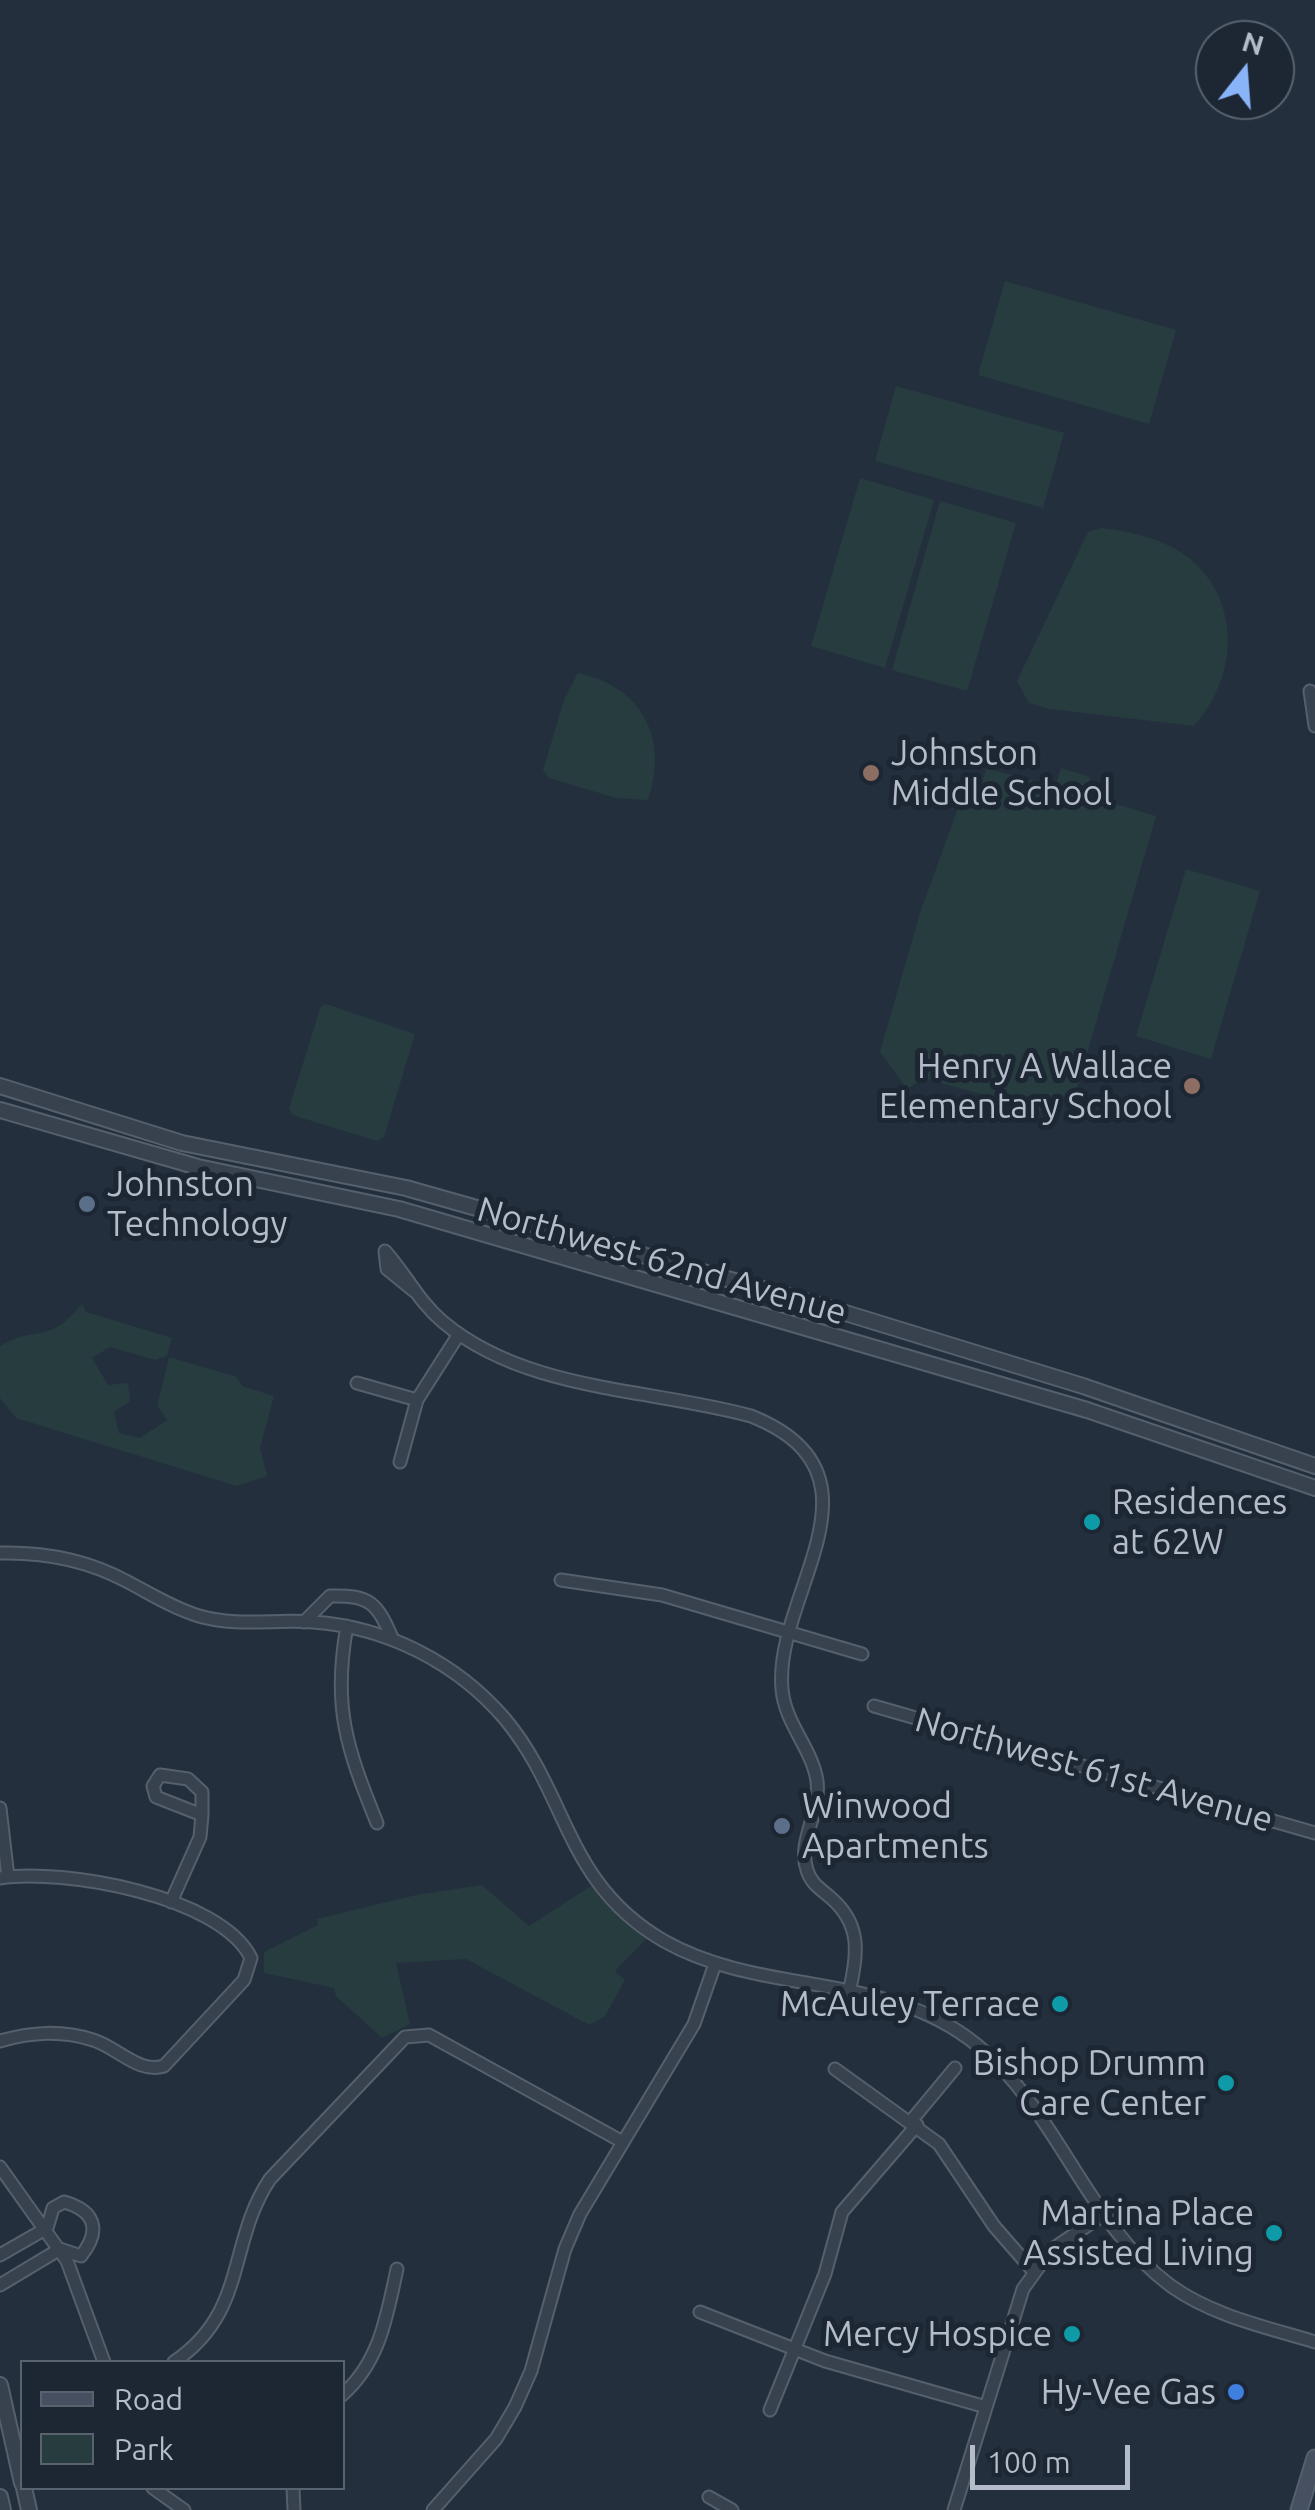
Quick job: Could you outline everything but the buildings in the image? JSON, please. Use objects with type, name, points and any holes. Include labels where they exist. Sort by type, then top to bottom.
[{"type":"main road","points":[[1299,2510],[1312,2480],[1315,2458]]},
{"type":"street","points":[[1310,691],[1315,726]]},
{"type":"street","name":"Northwest 62nd Avenue","points":[[0,1086],[182,1143],[406,1188],[819,1305],[1083,1386],[1315,1466]]},
{"type":"street","name":"Northwest 62nd Avenue","points":[[0,1110],[198,1167],[399,1209],[1087,1410],[1315,1488]]},
{"type":"street","points":[[414,1291],[459,1334],[522,1367],[751,1416],[793,1442],[813,1470],[824,1520],[817,1553],[788,1632],[782,1694],[816,1781],[815,1816],[803,1857],[816,1886],[844,1910],[854,1928],[857,1948],[850,1988]]},
{"type":"street","points":[[400,1462],[417,1400],[459,1334]]},
{"type":"street","points":[[357,1383],[417,1400]]},
{"type":"street","points":[[0,1554],[78,1561],[206,1618],[347,1626],[393,1640],[464,1680],[504,1718],[533,1760],[576,1854],[606,1894],[662,1940],[715,1964],[850,1988],[925,2012],[974,2043],[1016,2083],[1106,2213],[1152,2270],[1190,2298],[1232,2317],[1315,2342]]},
{"type":"street","points":[[561,1580],[662,1595],[862,1654]]},
{"type":"street","points":[[304,1622],[330,1596],[358,1595],[380,1609],[393,1640]]},
{"type":"street","points":[[347,1626],[338,1676],[341,1721],[377,1823]]},
{"type":"street","name":"Northwest 61st Avenue","points":[[874,1706],[1315,1833]]},
{"type":"street","points":[[171,1902],[200,1837],[202,1816],[202,1792],[188,1779],[160,1775],[153,1786],[156,1798],[202,1816]]},
{"type":"street","points":[[0,1808],[4,1878],[71,1876],[106,1882],[171,1902],[235,1939],[251,1958],[244,1980],[164,2066],[145,2068],[108,2046],[63,2033],[35,2033],[0,2041]]},
{"type":"street","points":[[433,2510],[496,2440],[514,2407],[544,2334],[566,2249],[621,2141],[694,2024],[715,1964]]},
{"type":"street","points":[[176,2360],[210,2331],[226,2306],[255,2204],[270,2179],[405,2036],[429,2035],[621,2141]]},
{"type":"street","points":[[770,2410],[825,2274],[842,2212],[955,2068]]},
{"type":"street","points":[[834,2069],[914,2123],[952,2160],[994,2226],[1034,2272]]},
{"type":"street","points":[[0,2166],[67,2261],[103,2360]]},
{"type":"street","points":[[0,2255],[47,2228],[53,2208],[64,2202],[88,2213],[95,2226],[94,2240],[81,2256],[60,2248]]},
{"type":"street","points":[[954,2510],[1012,2317],[1034,2272],[1077,2229],[1106,2213]]},
{"type":"street","points":[[0,2285],[60,2248]]},
{"type":"street","points":[[345,2392],[364,2372],[378,2346],[397,2269]]},
{"type":"street","points":[[700,2312],[794,2350],[986,2406]]},
{"type":"street","points":[[0,2385],[20,2472]]},
{"type":"street","points":[[0,2496],[3,2510]]},
{"type":"street","points":[[709,2497],[732,2510]]},
{"type":"street","points":[[163,2505],[184,2510]]},
{"type":"green space","points":[[1005,281],[1176,330],[1149,424],[978,375]]},
{"type":"green space","points":[[896,386],[1064,433],[1043,508],[875,461]]},
{"type":"green space","points":[[860,478],[934,500],[885,668],[811,646]]},
{"type":"green space","points":[[940,501],[1016,523],[967,691],[892,670]]},
{"type":"green space","points":[[1101,528],[1169,545],[1189,558],[1219,596],[1226,618],[1226,664],[1219,686],[1194,726],[1050,709],[1029,703],[1017,681],[1088,532]]},
{"type":"green space","points":[[578,673],[619,690],[645,719],[655,756],[648,800],[616,798],[549,778],[543,770],[564,700]]},
{"type":"green space","points":[[986,768],[1055,787],[1061,768],[1090,777],[1085,795],[1156,816],[1075,1095],[1040,1111],[924,1078],[907,1089],[880,1052],[920,913],[964,791],[979,797]]},
{"type":"green space","points":[[1186,869],[1260,891],[1211,1059],[1136,1036]]},
{"type":"green space","points":[[326,1004],[415,1034],[384,1137],[377,1141],[292,1115],[289,1108],[321,1006]]},
{"type":"green space","points":[[82,1304],[86,1312],[172,1338],[167,1356],[155,1360],[110,1347],[92,1358],[108,1385],[128,1383],[130,1401],[114,1412],[119,1433],[140,1438],[167,1420],[157,1406],[169,1357],[237,1377],[242,1386],[274,1396],[260,1448],[267,1476],[237,1486],[16,1418],[0,1398],[0,1346],[51,1330]]},
{"type":"green space","points":[[482,1885],[529,1926],[591,1886],[648,1937],[615,1971],[625,1980],[605,2016],[589,2025],[466,1959],[396,1963],[410,2024],[382,2038],[336,1996],[334,1988],[264,1973],[264,1952],[318,1925],[317,1919],[416,1895]]},
{"type":"place","name":"Johnston Middle School","points":[[871,773]]},
{"type":"place","name":"Henry A Wallace Elementary School","points":[[1192,1086]]},
{"type":"place","name":"Johnston Technology","points":[[87,1204]]},
{"type":"place","name":"Residences at 62W","points":[[1092,1522]]},
{"type":"place","name":"Winwood Apartments","points":[[782,1826]]},
{"type":"place","name":"McAuley Terrace","points":[[1060,2004]]},
{"type":"place","name":"Bishop Drumm Care Center","points":[[1226,2083]]},
{"type":"place","name":"Martina Place Assisted Living","points":[[1274,2233]]},
{"type":"place","name":"Mercy Hospice","points":[[1072,2334]]},
{"type":"place","name":"Hy-Vee Gas","points":[[1236,2392]]}]
